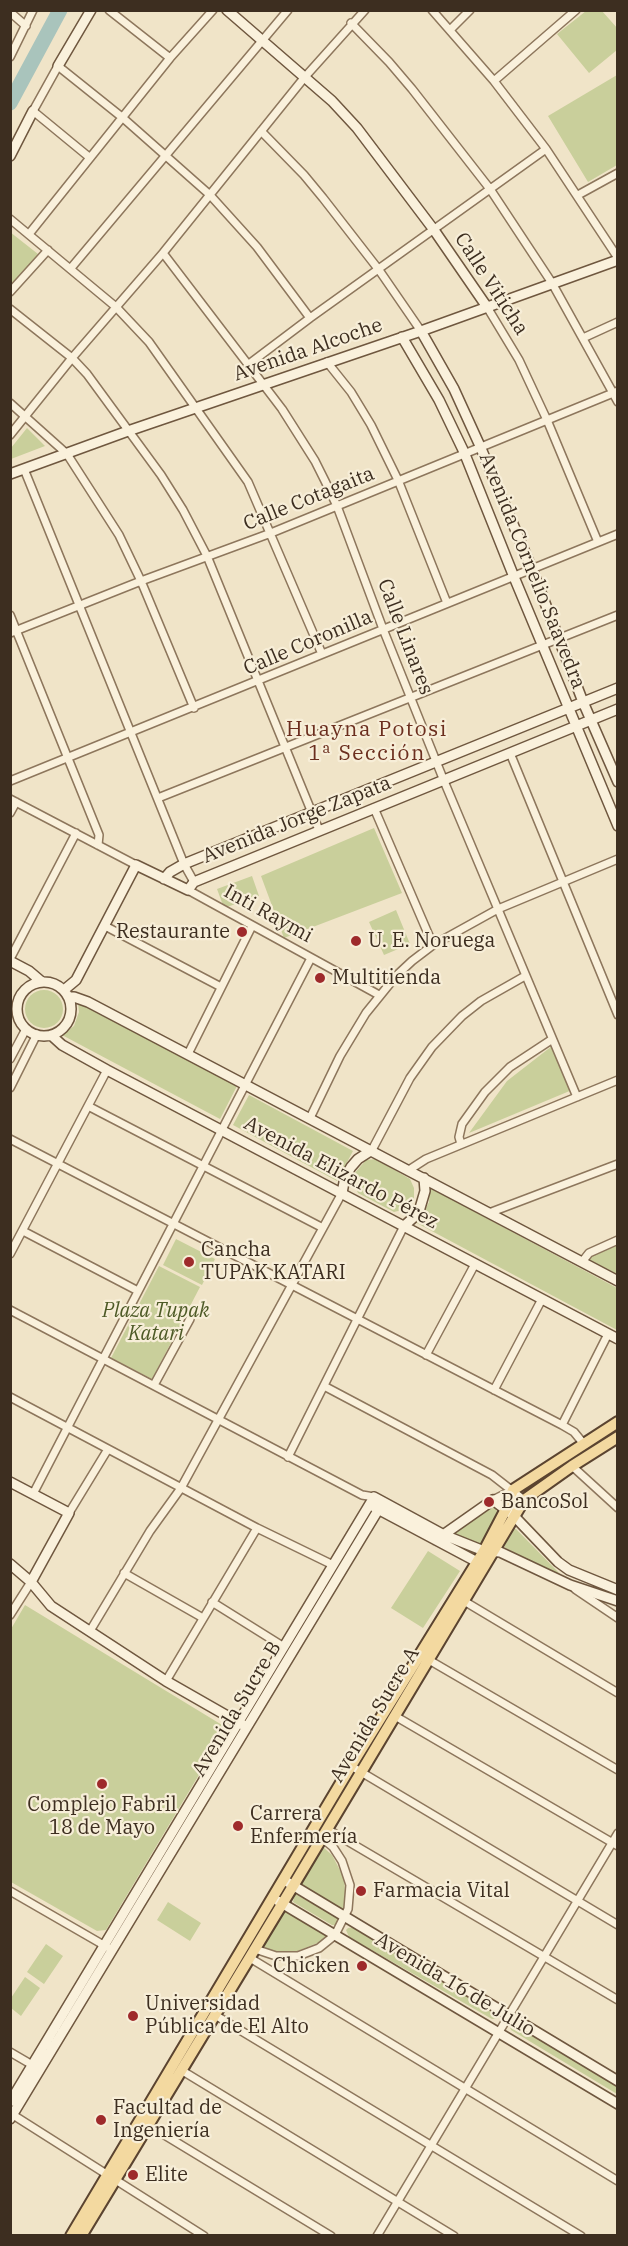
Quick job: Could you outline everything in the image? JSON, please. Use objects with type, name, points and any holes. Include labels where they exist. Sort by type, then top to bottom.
[{"type":"main road","points":[[510,1513],[513,1490],[618,1422]]},
{"type":"main road","points":[[510,1513],[524,1500],[572,1466],[618,1437]]},
{"type":"main road","name":"Avenida Sucre A","points":[[81,2235],[111,2177],[289,1883],[351,1766],[481,1564],[510,1513]]},
{"type":"main road","name":"Avenida Sucre A","points":[[289,1883],[325,1834],[464,1601],[481,1564]]},
{"type":"main road","name":"Avenida Sucre A","points":[[71,2235],[148,2125],[252,1953],[278,1901]]},
{"type":"street","points":[[10,57],[33,10]]},
{"type":"street","points":[[10,156],[91,10]]},
{"type":"street","points":[[109,10],[170,58]]},
{"type":"street","points":[[29,234],[170,58],[213,10]]},
{"type":"street","name":"Calle Viticha","points":[[227,10],[332,101],[357,128],[434,230],[487,307],[519,360],[598,542]]},
{"type":"street","points":[[71,268],[288,10]]},
{"type":"street","points":[[10,435],[72,358],[163,253],[304,78],[365,10]]},
{"type":"street","points":[[432,10],[494,81],[546,149],[618,259]]},
{"type":"street","points":[[450,30],[470,10]]},
{"type":"street","points":[[494,81],[576,10]]},
{"type":"street","points":[[10,12],[26,26]]},
{"type":"street","points":[[351,23],[389,62],[490,189],[552,283],[616,392],[618,402]]},
{"type":"street","points":[[58,66],[123,118],[210,195],[257,246],[310,318]]},
{"type":"street","points":[[33,111],[89,157]]},
{"type":"street","points":[[261,131],[304,174],[379,270],[421,331]]},
{"type":"street","points":[[249,364],[546,149]]},
{"type":"street","points":[[578,195],[618,172]]},
{"type":"street","points":[[11,222],[29,234],[116,307],[149,342],[248,482],[322,654]]},
{"type":"street","points":[[10,292],[48,250]]},
{"type":"street","name":"Calle Linares","points":[[163,253],[249,364],[315,461],[337,506],[444,781],[551,1040],[577,1097]]},
{"type":"street","name":"Avenida Alcoche","points":[[10,474],[128,430],[197,409],[421,331],[618,259]]},
{"type":"street","points":[[10,309],[72,358],[103,393],[161,475],[194,529],[319,830]]},
{"type":"street","points":[[583,338],[618,322]]},
{"type":"street","name":"Avenida Cornelio Saavedra","points":[[421,331],[454,389],[480,446],[532,569],[583,702],[618,782]]},
{"type":"street","name":"Avenida Cornelio Saavedra","points":[[402,337],[439,400],[464,452],[618,826]]},
{"type":"street","points":[[327,362],[351,392],[371,425],[398,480],[447,603]]},
{"type":"street","name":"Calle Cotagaita","points":[[13,632],[337,506],[464,452],[616,392]]},
{"type":"street","points":[[10,403],[67,454],[119,535],[141,581],[194,708]]},
{"type":"street","points":[[24,469],[158,798],[191,886]]},
{"type":"street","name":"Calle Coronilla","points":[[10,781],[618,534]]},
{"type":"street","points":[[10,615],[13,632],[99,835],[98,845]]},
{"type":"street","points":[[158,798],[618,615]]},
{"type":"street","name":"Avenida Jorge Zapata","points":[[164,879],[170,872],[184,864],[618,688]]},
{"type":"street","name":"Avenida Jorge Zapata","points":[[191,886],[319,830],[618,709]]},
{"type":"street","points":[[510,753],[561,882],[618,1015]]},
{"type":"street","points":[[10,813],[13,800]]},
{"type":"street","name":"Inti Raymi","points":[[13,800],[164,879],[191,886],[252,926],[379,995]]},
{"type":"street","points":[[374,808],[433,945]]},
{"type":"street","points":[[42,982],[28,970],[10,960],[76,833]]},
{"type":"street","points":[[310,1118],[340,1056],[366,1013],[396,976],[433,945],[498,909],[618,859]]},
{"type":"street","points":[[66,994],[105,926],[136,865]]},
{"type":"street","points":[[105,926],[220,987]]},
{"type":"street","points":[[188,1054],[252,926]]},
{"type":"street","points":[[33,1494],[311,958]]},
{"type":"street","points":[[90,1631],[156,1522],[182,1488],[342,1193],[351,1167],[358,1159],[372,1150],[410,1078],[432,1047],[462,1016],[481,1001],[525,976]]},
{"type":"street","points":[[42,982],[52,983],[66,994],[71,1007],[67,1022],[51,1035],[37,1034],[26,1029],[15,1019],[21,995],[32,985],[42,982]]},
{"type":"street","name":"Avenida Elizardo Pérez","points":[[66,994],[88,1002],[246,1084],[618,1281]]},
{"type":"street","points":[[10,1059],[26,1029]]},
{"type":"street","points":[[10,1088],[37,1034]]},
{"type":"street","name":"Avenida Elizardo Pérez","points":[[51,1035],[62,1045],[106,1070],[618,1339]]},
{"type":"street","points":[[461,1144],[462,1124],[485,1092],[510,1067],[551,1040]]},
{"type":"street","points":[[10,1254],[106,1070]]},
{"type":"street","points":[[409,1170],[426,1159],[618,1080]]},
{"type":"street","points":[[88,1106],[323,1228]]},
{"type":"street","points":[[10,1139],[562,1425],[574,1432],[583,1443]]},
{"type":"street","points":[[489,1213],[618,1164]]},
{"type":"street","points":[[288,1457],[404,1226],[420,1208],[425,1191],[424,1178]]},
{"type":"street","points":[[23,1231],[138,1291]]},
{"type":"street","points":[[582,1263],[589,1253],[618,1240]]},
{"type":"street","points":[[426,1355],[475,1264]]},
{"type":"street","points":[[494,1390],[542,1299]]},
{"type":"street","points":[[10,1310],[362,1495],[440,1538],[481,1564]]},
{"type":"street","points":[[154,1385],[190,1319]]},
{"type":"street","points":[[562,1425],[608,1334]]},
{"type":"street","points":[[324,1386],[492,1475],[524,1500]]},
{"type":"street","points":[[10,1397],[257,1528],[333,1565]]},
{"type":"street","points":[[10,1615],[108,1449]]},
{"type":"street","points":[[572,1466],[618,1508]]},
{"type":"street","points":[[10,1482],[69,1513]]},
{"type":"street","points":[[440,1538],[493,1500],[513,1490]]},
{"type":"street","points":[[493,1500],[510,1513],[558,1562],[575,1575],[618,1590]]},
{"type":"street","name":"Avenida Sucre B","points":[[243,1725],[284,1647],[372,1501]]},
{"type":"street","name":"Avenida Sucre B","points":[[11,2116],[36,2068],[243,1725],[381,1506]]},
{"type":"street","points":[[166,1681],[257,1528]]},
{"type":"street","points":[[440,1538],[500,1552],[570,1585],[618,1601]]},
{"type":"street","points":[[10,1564],[31,1582],[51,1606],[166,1681],[243,1725]]},
{"type":"street","points":[[124,1573],[203,1618]]},
{"type":"street","points":[[570,1585],[575,1575]]},
{"type":"street","points":[[570,1585],[618,1618]]},
{"type":"street","points":[[464,1601],[618,1693]]},
{"type":"street","points":[[212,1602],[284,1647]]},
{"type":"street","points":[[429,1660],[618,1770]]},
{"type":"street","points":[[395,1716],[615,1845]]},
{"type":"street","points":[[351,1766],[618,1925]]},
{"type":"street","points":[[377,2235],[577,1901],[615,1845],[618,1833]]},
{"type":"street","points":[[325,1834],[341,1837],[618,2000]]},
{"type":"street","points":[[252,1953],[298,1956],[319,1948],[335,1935],[345,1917],[350,1901],[350,1885],[342,1861],[325,1834]]},
{"type":"street","points":[[333,1847],[341,1837]]},
{"type":"street","name":"Avenida 16 de Julio","points":[[289,1883],[618,2081]]},
{"type":"street","points":[[10,1891],[108,1948]]},
{"type":"street","name":"Avenida 16 de Julio","points":[[278,1901],[618,2104]]},
{"type":"street","points":[[252,1953],[464,2089],[618,2181]]},
{"type":"street","points":[[215,2015],[581,2235]]},
{"type":"street","points":[[10,2052],[36,2068]]},
{"type":"street","name":"Avenida Sucre B","points":[[10,2102],[36,2068]]},
{"type":"street","points":[[182,2070],[454,2235]]},
{"type":"street","points":[[11,2116],[204,2235]]},
{"type":"street","points":[[148,2125],[331,2235]]},
{"type":"green space","points":[[586,11],[602,11],[618,29],[617,50],[589,73],[557,34]]},
{"type":"green space","points":[[617,75],[617,165],[588,182],[548,116]]},
{"type":"green space","points":[[10,232],[38,254],[11,287]]},
{"type":"green space","points":[[27,428],[45,446],[11,459],[11,448]]},
{"type":"green space","points":[[374,828],[402,893],[284,938],[261,876]]},
{"type":"green space","points":[[252,876],[259,896],[224,908],[217,889]]},
{"type":"green space","points":[[396,910],[410,944],[384,955],[369,922]]},
{"type":"green space","points":[[44,990],[58,995],[63,1009],[58,1023],[44,1028],[30,1023],[25,1009],[30,995]]},
{"type":"green space","points":[[78,1003],[237,1086],[220,1119],[62,1035],[74,1026],[79,1012]]},
{"type":"green space","points":[[552,1046],[572,1090],[469,1133],[507,1081]]},
{"type":"green space","points":[[249,1095],[353,1151],[337,1181],[233,1125]]},
{"type":"green space","points":[[376,1159],[410,1179],[414,1188],[414,1198],[406,1209],[394,1212],[358,1193],[353,1181],[354,1174],[366,1160]]},
{"type":"green space","points":[[430,1188],[617,1288],[617,1330],[413,1221],[425,1210],[429,1202]]},
{"type":"green space","name":"Cancha TUPAK KATARI","points":[[176,1239],[215,1259],[202,1285],[163,1265]]},
{"type":"green space","points":[[617,1245],[617,1274],[590,1260],[590,1256]]},
{"type":"green space","name":"Plaza Tupak Katari","points":[[159,1266],[200,1287],[152,1379],[111,1358]]},
{"type":"green space","points":[[491,1507],[495,1507],[498,1514],[481,1544],[478,1546],[456,1537],[456,1529]]},
{"type":"green space","points":[[513,1529],[516,1529],[562,1576],[561,1578],[504,1547]]},
{"type":"green space","points":[[428,1551],[460,1571],[423,1628],[391,1608]]},
{"type":"green space","name":"Complejo Fabril 18 de Mayo","points":[[25,1605],[227,1728],[106,1930],[97,1931],[11,1882],[11,1629]]},
{"type":"green space","points":[[323,1847],[332,1855],[344,1878],[346,1904],[345,1909],[342,1910],[301,1886],[300,1883],[320,1848]]},
{"type":"green space","points":[[295,1894],[337,1917],[339,1920],[336,1925],[332,1925],[293,1902]]},
{"type":"green space","points":[[168,1902],[201,1923],[190,1941],[157,1920]]},
{"type":"green space","points":[[286,1910],[327,1934],[328,1937],[295,1952],[282,1953],[261,1948],[283,1911]]},
{"type":"green space","points":[[355,1927],[500,2015],[492,2019],[349,1937],[346,1930]]},
{"type":"green space","points":[[46,1944],[63,1956],[44,1984],[27,1972]]},
{"type":"green space","points":[[25,1977],[40,1988],[21,2016],[11,2008],[11,1998]]},
{"type":"green space","points":[[511,2022],[617,2082],[617,2094],[511,2030],[509,2025]]},
{"type":"waterway","points":[[10,103],[60,10]]},
{"type":"place","name":"Restaurante","points":[[242,932]]},
{"type":"place","name":"U. E. Noruega","points":[[356,941]]},
{"type":"place","name":"Multitienda","points":[[320,978]]},
{"type":"place","name":"Cancha TUPAK KATARI","points":[[189,1262]]},
{"type":"place","name":"BancoSol","points":[[489,1502]]},
{"type":"place","name":"Complejo Fabril 18 de Mayo","points":[[102,1784]]},
{"type":"place","name":"Carrera Enfermería","points":[[238,1826]]},
{"type":"place","name":"Farmacia Vital","points":[[361,1891]]},
{"type":"place","name":"Chicken","points":[[362,1966]]},
{"type":"place","name":"Universidad Pública de El Alto","points":[[133,2016]]},
{"type":"place","name":"Facultad de Ingeniería","points":[[101,2120]]},
{"type":"place","name":"Elite","points":[[133,2175]]},
{"type":"district","name":"Huayna Potosi 1ª Sección","points":[[367,742]]}]
